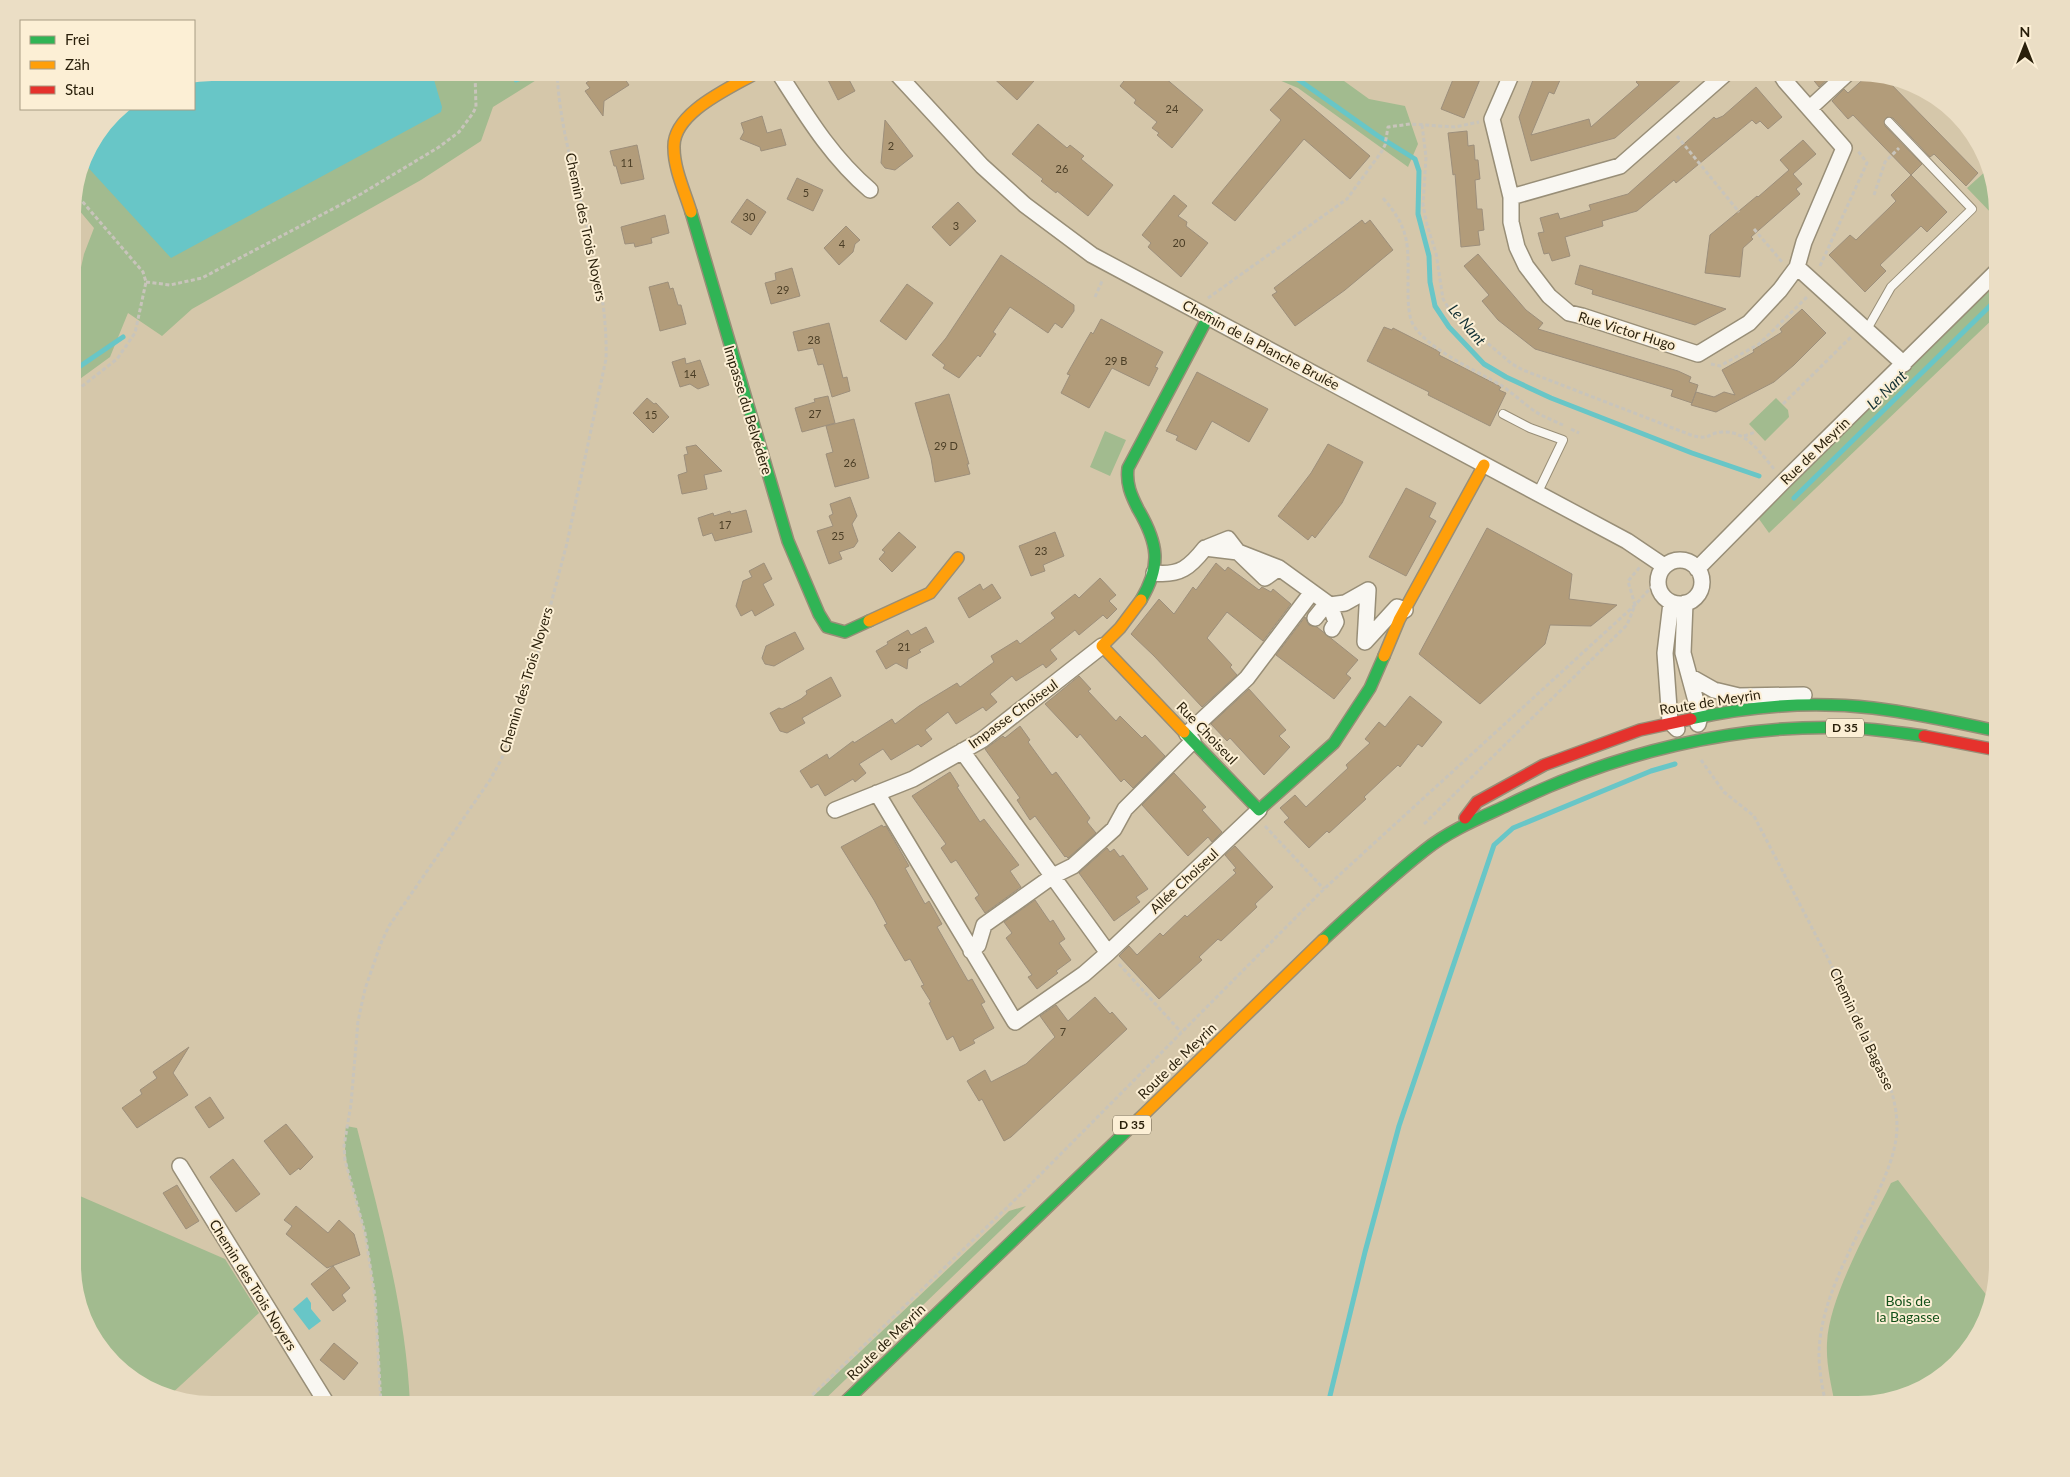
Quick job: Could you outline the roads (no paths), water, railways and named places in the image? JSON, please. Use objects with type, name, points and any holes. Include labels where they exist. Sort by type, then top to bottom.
[{"type":"main road","name":"Impasse du Belvédère","points":[[742,81],[695,110],[680,127],[674,140],[675,158],[788,541],[819,614],[827,626],[845,632],[930,593],[958,558]]},
{"type":"main road","points":[[1102,646],[1117,632],[1133,610],[1154,574],[1156,555],[1152,538],[1130,493],[1126,480],[1128,468],[1202,314]]},
{"type":"main road","points":[[1257,812],[1334,743],[1370,688],[1405,610],[1484,465]]},
{"type":"main road","name":"Rue Choiseul","points":[[1102,646],[1190,738],[1257,812]]},
{"type":"main road","name":"Route de Meyrin","points":[[1454,831],[1477,802],[1544,765],[1640,730],[1700,716],[1748,709],[1800,705],[1871,708],[1928,716],[1989,729]]},
{"type":"main road","name":"Route de Meyrin","points":[[851,1396],[1334,930],[1411,861],[1454,831],[1526,796],[1579,774],[1642,753],[1738,733],[1780,729],[1853,728],[1927,736],[1989,748]]},
{"type":"street","points":[[785,81],[822,139],[855,178],[870,190]]},
{"type":"street","name":"Chemin de la Planche Brulée","points":[[904,81],[982,166],[1025,205],[1092,255],[1622,538],[1664,566]]},
{"type":"street","name":"Rue Victor Hugo","points":[[1508,81],[1492,119],[1511,197],[1511,222],[1517,247],[1526,266],[1549,296],[1569,313],[1698,354],[1748,323],[1780,290],[1790,265],[1804,242],[1844,148],[1788,81]]},
{"type":"street","points":[[1511,197],[1620,166],[1716,81]]},
{"type":"street","points":[[1810,108],[1838,81]]},
{"type":"street","points":[[1790,265],[1818,286],[1863,329],[1904,364]]},
{"type":"street","name":"Rue de Meyrin","points":[[1698,569],[1784,481],[1989,280]]},
{"type":"street","points":[[1154,574],[1170,575],[1192,551],[1206,548],[1228,539],[1232,555],[1279,568],[1312,592],[1334,604]]},
{"type":"street","points":[[1678,560],[1685,561],[1698,569],[1702,583],[1700,590],[1692,601],[1678,603],[1661,594],[1664,566],[1678,560]]},
{"type":"street","points":[[1315,618],[1334,604],[1368,590],[1365,642],[1397,607],[1405,610]]},
{"type":"street","points":[[970,951],[978,945],[984,925],[1053,876],[1073,866],[1114,829],[1125,809],[1247,678],[1312,592]]},
{"type":"street","points":[[1678,603],[1683,652],[1700,716],[1691,742],[1670,722],[1665,653],[1678,603]]},
{"type":"street","points":[[1334,604],[1334,625]]},
{"type":"street","name":"Impasse Choiseul","points":[[836,810],[913,779],[982,740],[1102,646]]},
{"type":"street","points":[[1691,677],[1714,690],[1739,696],[1785,694],[1848,698],[1871,708]]},
{"type":"street","points":[[962,751],[1108,953]]},
{"type":"street","name":"Allée Choiseul","points":[[877,793],[970,951],[1015,1022],[1084,974],[1257,812]]},
{"type":"street","name":"Chemin des Trois Noyers","points":[[180,1166],[322,1396]]},
{"type":"lane","points":[[1863,329],[1891,287],[1972,209],[1889,122]]},
{"type":"lane","points":[[1503,414],[1530,428],[1563,440],[1537,494]]},
{"type":"water","points":[[434,81],[442,107],[441,112],[171,258],[89,169],[108,133],[131,110],[195,110],[196,82]]},
{"type":"water","points":[[307,1297],[311,1303],[311,1309],[321,1321],[309,1330],[293,1309]]},
{"type":"waterway","name":"Le Nant","points":[[1300,81],[1378,136],[1415,159],[1419,171],[1418,214],[1429,256],[1430,282],[1435,306],[1449,327],[1484,364],[1506,377],[1551,398],[1692,453],[1759,476]]},
{"type":"waterway","name":"Le Nant","points":[[1794,498],[1989,307]]},
{"type":"waterway","points":[[82,365],[123,337]]},
{"type":"waterway","points":[[1330,1396],[1365,1252],[1399,1126],[1494,845],[1513,828],[1651,771],[1675,764]]},
{"type":"park label","name":"Bois de la Bagasse","points":[[1908,1309]]}]
